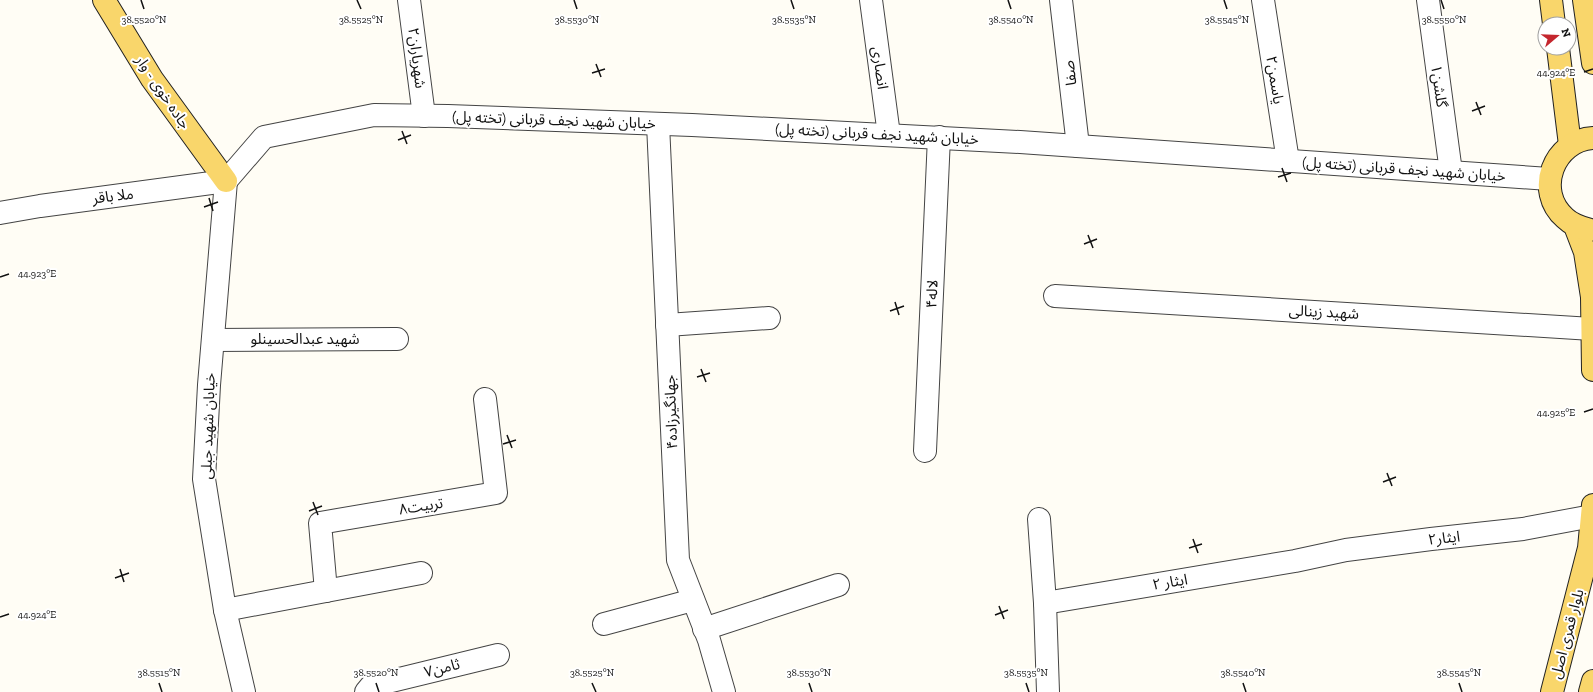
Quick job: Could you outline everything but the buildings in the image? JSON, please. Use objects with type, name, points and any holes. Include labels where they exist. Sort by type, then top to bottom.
[{"type":"main road","name":"جاده خوی - وار","points":[[104,0],[152,79],[226,181]]},
{"type":"main road","points":[[1551,0],[1553,16]]},
{"type":"main road","points":[[1584,0],[1593,63]]},
{"type":"main road","points":[[1559,56],[1570,145]]},
{"type":"main road","points":[[1593,138],[1585,138],[1570,145],[1560,154],[1553,166],[1549,179],[1550,193],[1555,206],[1564,218],[1584,228],[1585,252],[1592,296],[1593,370]]},
{"type":"main road","name":"بلوار قمری اصل","points":[[1552,692],[1589,548],[1593,511]]},
{"type":"main road","points":[[1590,692],[1593,680]]},
{"type":"street","name":"شهریاران۲","points":[[409,0],[424,116]]},
{"type":"street","name":"انصاری","points":[[871,0],[889,135]]},
{"type":"street","name":"صفا","points":[[1061,0],[1078,146]]},
{"type":"street","name":"یاسمن۲","points":[[1263,0],[1288,161]]},
{"type":"street","name":"گلشن۱","points":[[1428,0],[1451,172]]},
{"type":"street","name":"خیابان شهید نجف قربانی (تخته پل)","points":[[226,181],[264,137],[374,115],[658,124],[939,137],[1549,179]]},
{"type":"street","name":"جهانگیرزاده۴","points":[[658,124],[678,560],[694,600],[724,692]]},
{"type":"street","name":"لاله۴","points":[[925,451],[939,137]]},
{"type":"street","name":"ملا باقر","points":[[0,213],[40,206],[226,181]]},
{"type":"street","name":"خیابان شهید جبلی","points":[[226,181],[209,386],[204,478],[225,610],[244,692]]},
{"type":"street","name":"شهید زینالی","points":[[1055,296],[1592,329]]},
{"type":"street","points":[[667,325],[769,318]]},
{"type":"street","name":"شهید عبدالحسینلو","points":[[213,340],[396,339]]},
{"type":"street","name":"تربیت۸","points":[[326,591],[320,523],[496,493],[485,399]]},
{"type":"street","name":"ایثار۲","points":[[1295,561],[1346,550],[1523,529],[1593,511]]},
{"type":"street","points":[[1039,519],[1045,603],[1048,692]]},
{"type":"street","name":"ایثار ۲","points":[[1045,603],[1295,561]]},
{"type":"street","points":[[225,610],[421,573]]},
{"type":"street","points":[[704,629],[838,585]]},
{"type":"street","points":[[604,624],[694,600]]},
{"type":"street","name":"ثامن۷","points":[[366,692],[371,686],[498,655]]}]
